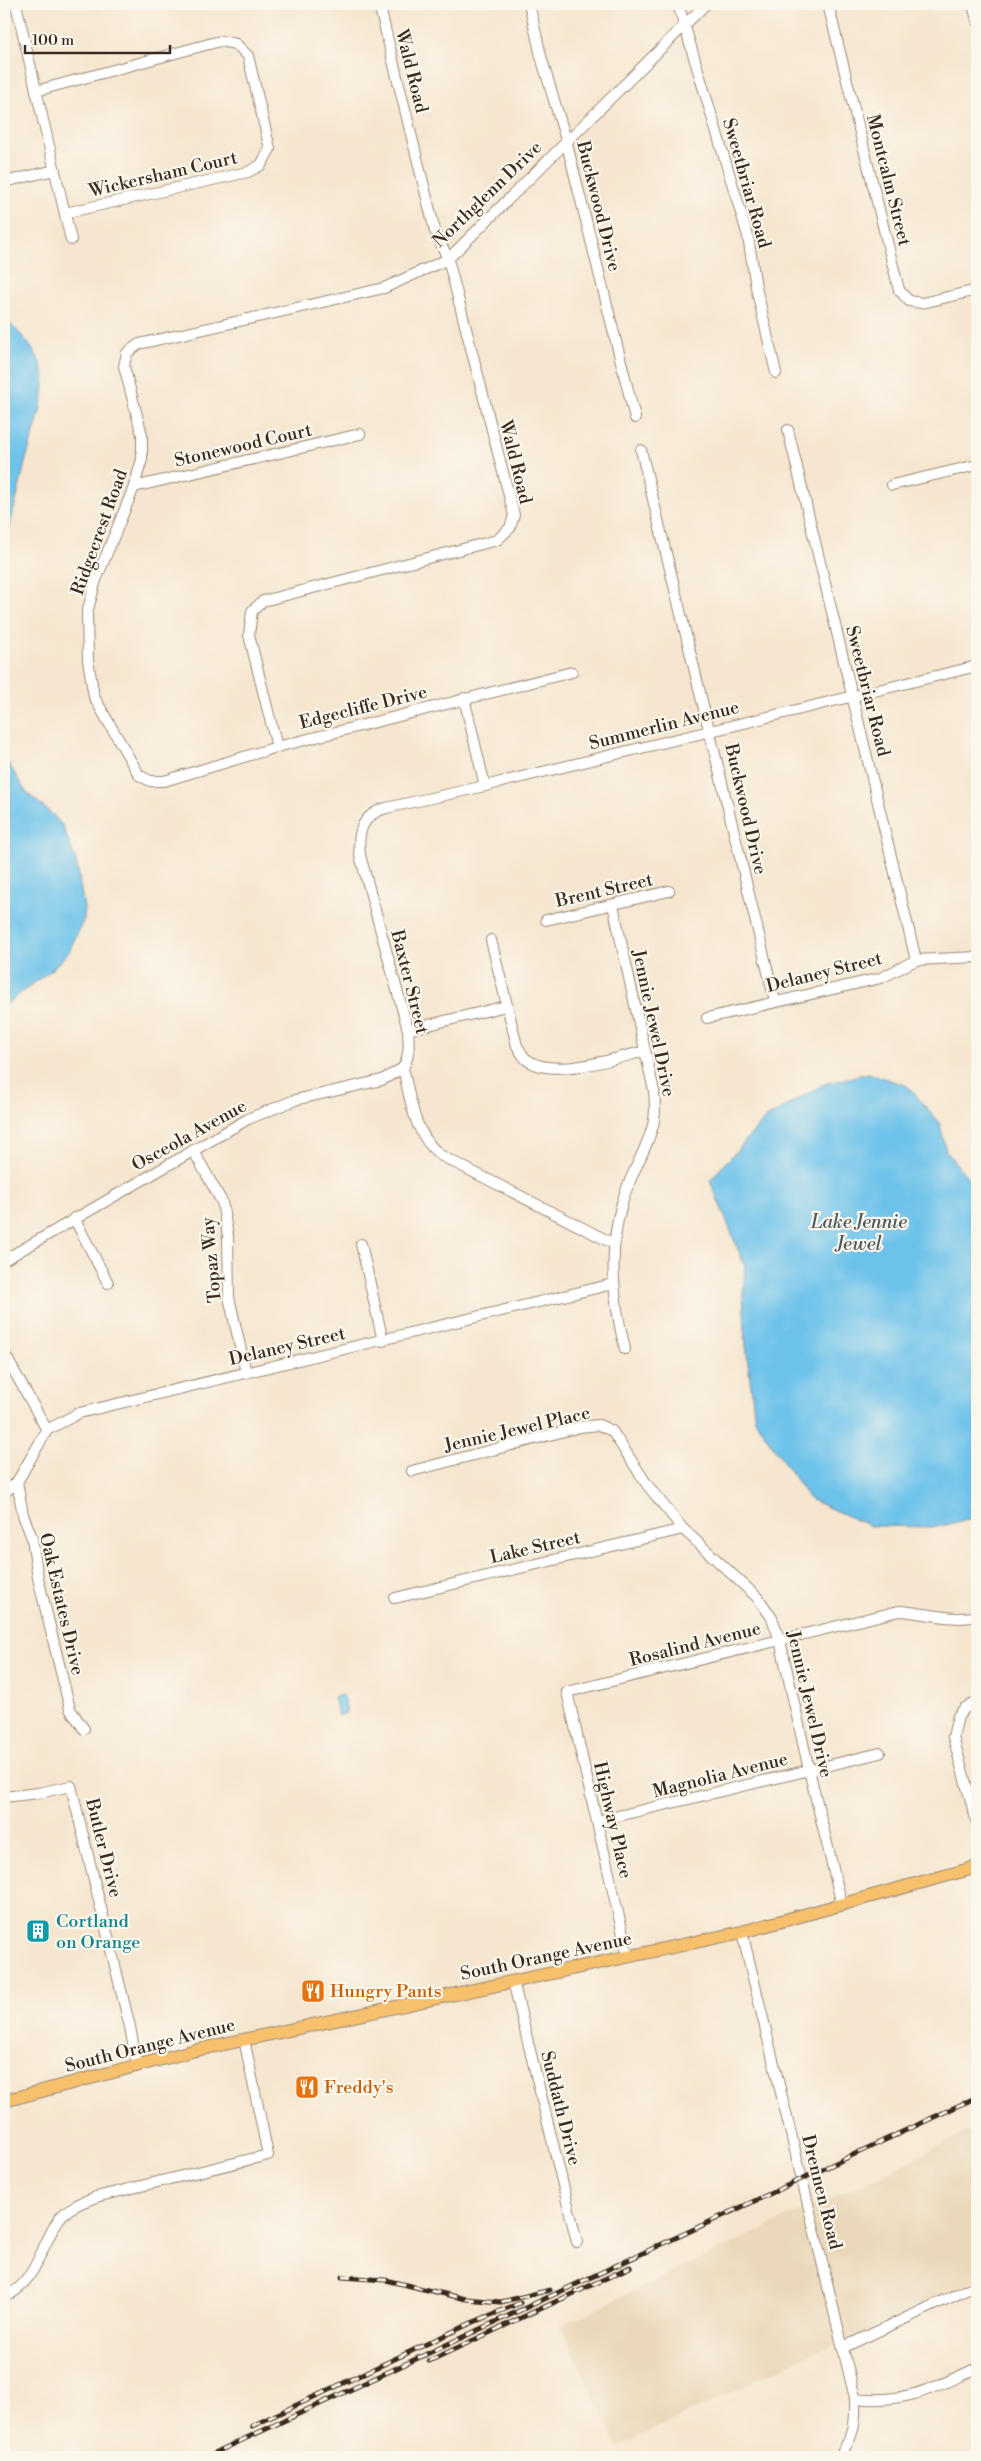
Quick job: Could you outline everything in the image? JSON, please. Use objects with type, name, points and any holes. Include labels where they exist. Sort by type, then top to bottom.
[{"type":"main road","name":"South Orange Avenue","points":[[4,2101],[137,2065],[244,2039],[742,1932],[977,1867]]},
{"type":"street","points":[[16,4],[71,240]]},
{"type":"street","name":"Wald Road","points":[[277,746],[249,635],[252,611],[263,601],[497,540],[510,528],[514,514],[448,259],[435,231],[379,4]]},
{"type":"street","name":"Buckwood Drive","points":[[529,4],[542,60],[566,140],[635,418]]},
{"type":"street","name":"Sweetbriar Road","points":[[678,4],[748,236],[756,287],[776,372]]},
{"type":"street","name":"Northglenn Drive","points":[[127,353],[139,344],[384,288],[448,259],[566,140],[706,4]]},
{"type":"street","name":"Montcalm Street","points":[[828,4],[899,290],[909,301],[922,303],[973,291]]},
{"type":"street","points":[[973,4],[977,20]]},
{"type":"street","name":"Wickersham Court","points":[[36,91],[220,41],[236,44],[248,56],[270,149],[261,165],[248,172],[65,213]]},
{"type":"street","points":[[4,182],[55,170]]},
{"type":"street","name":"Ridgecrest Road","points":[[127,353],[124,366],[142,436],[142,459],[134,487],[96,580],[87,613],[88,660],[94,697],[139,775],[150,781],[164,781]]},
{"type":"street","name":"Sweetbriar Road","points":[[788,430],[916,960]]},
{"type":"street","name":"Stonewood Court","points":[[134,487],[360,434]]},
{"type":"street","name":"Buckwood Drive","points":[[641,450],[775,1001]]},
{"type":"street","points":[[892,486],[977,465]]},
{"type":"street","name":"Summerlin Avenue","points":[[363,822],[377,810],[485,786],[977,666]]},
{"type":"street","name":"Edgecliffe Drive","points":[[164,781],[277,746],[572,672]]},
{"type":"street","points":[[464,698],[485,786]]},
{"type":"street","name":"Baxter Street","points":[[363,822],[360,832],[360,855],[408,1030],[410,1047],[408,1058],[403,1068],[419,1132],[427,1144],[440,1155],[614,1244]]},
{"type":"street","name":"Brent Street","points":[[546,920],[669,891]]},
{"type":"street","name":"Jennie Jewel Drive","points":[[613,905],[654,1091],[654,1125],[624,1196],[614,1244],[613,1284],[616,1314],[625,1349]]},
{"type":"street","points":[[491,940],[517,1046],[526,1059],[547,1067],[569,1068],[645,1051]]},
{"type":"street","name":"Delaney Street","points":[[708,1018],[881,978],[916,960],[977,957]]},
{"type":"street","points":[[408,1030],[506,1006]]},
{"type":"street","name":"Osceola Avenue","points":[[4,1260],[248,1119],[319,1094],[382,1080],[403,1068]]},
{"type":"street","name":"Topaz Way","points":[[193,1150],[222,1202],[228,1236],[229,1297],[246,1373]]},
{"type":"street","points":[[74,1218],[108,1282]]},
{"type":"street","points":[[360,1244],[383,1341]]},
{"type":"street","name":"Delaney Street","points":[[47,1430],[79,1413],[613,1284]]},
{"type":"street","points":[[4,1353],[47,1430],[17,1482],[4,1493]]},
{"type":"street","name":"Jennie Jewel Place","points":[[412,1471],[590,1425],[606,1427],[623,1445]]},
{"type":"street","name":"Jennie Jewel Drive","points":[[623,1445],[648,1486],[683,1529],[759,1599],[772,1618],[780,1640],[808,1770],[842,1905]]},
{"type":"street","name":"Oak Estates Drive","points":[[17,1482],[23,1515],[34,1545],[38,1578],[70,1710],[84,1729]]},
{"type":"street","name":"Lake Street","points":[[395,1598],[683,1529]]},
{"type":"street","name":"Rosalind Avenue","points":[[567,1692],[899,1611],[926,1612],[953,1618],[977,1616]]},
{"type":"street","name":"Highway Place","points":[[567,1692],[628,1956]]},
{"type":"street","points":[[977,1702],[965,1708],[958,1716],[953,1737],[977,1823]]},
{"type":"street","name":"Magnolia Avenue","points":[[597,1821],[880,1752]]},
{"type":"street","name":"Butler Drive","points":[[4,1797],[38,1793],[71,1786],[130,2027],[137,2065]]},
{"type":"street","name":"Drennen Road","points":[[742,1932],[855,2398],[856,2423],[847,2445],[839,2457]]},
{"type":"street","name":"Suddath Drive","points":[[513,1981],[577,2242]]},
{"type":"street","points":[[4,2297],[11,2294],[29,2277],[60,2218],[74,2206],[96,2197],[268,2155],[244,2039]]},
{"type":"street","points":[[844,2347],[977,2285]]},
{"type":"street","points":[[855,2398],[880,2401],[900,2399],[918,2394],[977,2368]]},
{"type":"shaded area","points":[[977,2127],[977,2280],[861,2334],[818,2350],[618,2447],[561,2326],[796,2213],[859,2186]]},
{"type":"water","points":[[4,318],[15,328],[38,358],[44,375],[44,387],[40,412],[4,539]]},
{"type":"water","points":[[4,756],[26,792],[62,825],[76,860],[84,919],[69,952],[51,970],[4,1006]]},
{"type":"water","name":"Lake Jennie Jewel","points":[[868,1073],[908,1086],[940,1124],[946,1151],[977,1189],[977,1517],[937,1527],[870,1526],[809,1499],[755,1420],[746,1346],[743,1294],[745,1267],[710,1180],[766,1118],[824,1084]]},
{"type":"water","points":[[343,1695],[347,1713],[338,1716],[334,1697]]},
{"type":"railway","points":[[206,2457],[977,2097]]},
{"type":"railway","points":[[429,2361],[630,2267]]},
{"type":"railway","points":[[342,2277],[385,2280],[466,2299],[501,2302],[550,2290]]},
{"type":"railway","points":[[252,2426],[469,2324],[520,2303]]},
{"type":"place","name":"Cortland on Orange","points":[[38,1931]]},
{"type":"place","name":"Hungry Pants","points":[[313,1991]]},
{"type":"place","name":"Freddy's","points":[[307,2087]]}]
